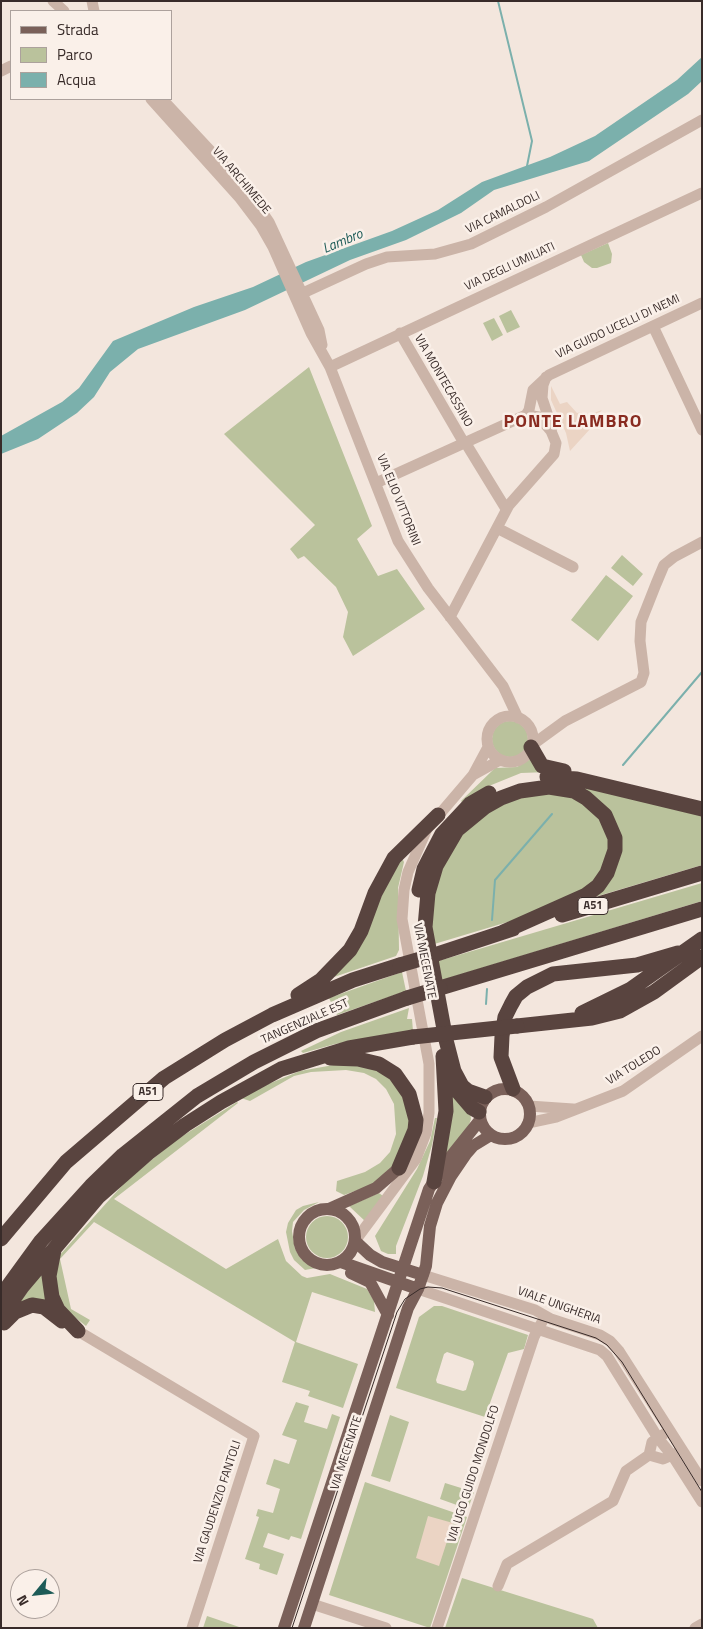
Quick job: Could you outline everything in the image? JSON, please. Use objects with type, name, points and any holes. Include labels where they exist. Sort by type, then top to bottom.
[{"type":"highway","points":[[531,746],[538,762],[546,768],[627,784],[654,793],[663,800]]},
{"type":"highway","points":[[434,1182],[446,1111],[445,1070],[419,937],[417,914],[424,869],[442,834],[455,818],[484,796],[513,783],[536,778],[577,779],[702,809]]},
{"type":"highway","points":[[485,1097],[468,1091],[462,1086],[454,1071],[446,1040],[425,927],[428,894],[436,866],[457,830],[485,807],[501,798],[520,791],[549,787],[574,791],[586,798],[605,815],[613,832],[615,850],[608,873],[598,886],[586,895],[503,932]]},
{"type":"highway","points":[[238,1032],[321,980],[336,967],[361,931],[375,893],[394,858],[438,814]]},
{"type":"highway","name":"TANGENZIALE EST","points":[[1,1239],[66,1162],[164,1078],[238,1032],[306,999],[400,965],[503,932],[702,873]]},
{"type":"highway","name":"TANGENZIALE EST","points":[[1,1296],[41,1241],[91,1186],[123,1155],[197,1096],[254,1062],[300,1039],[362,1013],[702,909]]},
{"type":"highway","points":[[566,1019],[631,989],[678,953],[702,939]]},
{"type":"highway","points":[[513,1089],[501,1057],[505,1018],[516,996],[527,987],[553,974],[637,965],[678,953]]},
{"type":"highway","points":[[1,1317],[54,1247],[105,1190],[148,1153],[185,1125],[221,1102],[281,1070],[318,1057],[368,1044],[566,1019],[592,1018],[620,1011],[654,992],[702,957]]},
{"type":"highway","points":[[318,1057],[371,1061],[390,1071],[403,1084],[409,1094],[416,1120],[413,1138],[399,1168]]},
{"type":"highway","points":[[445,1070],[457,1092],[480,1116]]},
{"type":"highway","points":[[1,1224],[49,1170],[66,1162]]},
{"type":"highway","points":[[54,1247],[49,1272],[50,1290],[58,1310],[78,1331]]},
{"type":"highway","points":[[1,1325],[18,1310],[32,1305],[44,1307],[78,1331]]},
{"type":"main road","points":[[480,1116],[491,1135],[501,1139],[512,1138],[523,1132],[528,1123],[529,1106],[523,1096],[513,1089],[496,1089],[485,1097]]},
{"type":"main road","name":"VIA MECENATE","points":[[284,1628],[401,1275],[434,1182],[480,1116],[485,1097]]},
{"type":"main road","name":"VIA MECENATE","points":[[304,1628],[408,1308],[423,1275],[430,1226],[441,1197],[466,1154],[473,1146],[491,1135]]},
{"type":"main road","name":"VIA MECENATE","points":[[399,1168],[376,1188],[329,1209],[319,1210],[308,1216],[302,1224],[299,1238],[301,1248],[307,1257],[319,1264],[335,1264],[401,1275],[423,1275]]},
{"type":"main road","points":[[329,1209],[340,1212],[348,1218],[355,1230],[356,1241]]},
{"type":"main road","name":"VIA MECENATE","points":[[335,1264],[350,1254],[356,1241],[418,1289]]},
{"type":"main road","name":"VIA MECENATE","points":[[335,1264],[370,1282],[388,1315]]},
{"type":"street","points":[[53,1],[63,10]]},
{"type":"street","name":"VIA ARCHIMEDE","points":[[152,100],[249,210],[287,268],[299,292]]},
{"type":"street","name":"VIA ARCHIMEDE","points":[[163,100],[258,203],[281,242],[287,268]]},
{"type":"street","name":"VIA CAMALDOLI","points":[[299,292],[387,257],[434,254],[471,244],[546,207],[702,120]]},
{"type":"street","name":"VIA DEGLI UMILIATI","points":[[330,367],[702,193]]},
{"type":"street","name":"VIA ELIO VITTORINI","points":[[299,292],[319,330],[324,354],[400,545],[450,618],[506,692],[518,718]]},
{"type":"street","name":"VIA GUIDO UCELLI DI NEMI","points":[[526,415],[529,410],[533,390],[546,377],[702,303]]},
{"type":"street","points":[[653,326],[702,430]]},
{"type":"street","name":"VIA MONTECASSINO","points":[[400,333],[506,510]]},
{"type":"street","points":[[450,618],[512,500],[553,456],[556,448],[554,437],[542,402],[542,390],[546,377]]},
{"type":"street","points":[[376,483],[526,415],[539,416],[554,437]]},
{"type":"street","points":[[497,528],[574,567]]},
{"type":"street","points":[[506,692],[506,702],[501,718],[488,730],[488,747],[500,760],[509,762],[518,761],[526,756],[531,746],[548,732],[641,682],[644,674],[640,641],[642,622],[658,578],[664,565],[674,557],[702,542]]},
{"type":"street","points":[[501,718],[510,716],[518,718],[530,728],[548,732]]},
{"type":"street","points":[[530,728],[531,746]]},
{"type":"street","name":"VIA MECENATE","points":[[356,1241],[416,1159],[426,1133],[429,1113],[429,1064],[404,936],[402,904],[408,872],[415,853],[438,814],[473,775],[488,747]]},
{"type":"street","name":"VIA MECENATE","points":[[473,775],[500,760]]},
{"type":"street","name":"VIA TOLEDO","points":[[528,1123],[556,1118],[623,1091],[702,1036]]},
{"type":"street","points":[[529,1106],[575,1109]]},
{"type":"street","name":"VIA MECENATE","points":[[399,1168],[414,1146],[429,1113]]},
{"type":"street","name":"VIALE UNGHERIA","points":[[423,1275],[535,1310],[551,1319],[600,1335],[614,1346],[668,1431],[676,1453],[702,1502]]},
{"type":"street","points":[[418,1289],[600,1350],[607,1356],[614,1346]]},
{"type":"street","points":[[537,1328],[540,1323],[551,1319]]},
{"type":"street","name":"VIA UGO GUIDO MONDOLFO","points":[[437,1628],[537,1328]]},
{"type":"street","name":"VIA GAUDENZIO FANTOLI","points":[[78,1331],[254,1436],[192,1628]]},
{"type":"street","name":"VIALE UNGHERIA","points":[[607,1356],[658,1438],[676,1453],[702,1481]]},
{"type":"street","points":[[498,1586],[507,1564],[613,1501],[626,1471],[648,1455],[652,1442],[668,1431]]},
{"type":"street","points":[[648,1455],[663,1459],[676,1453]]},
{"type":"street","points":[[312,1604],[386,1628]]},
{"type":"street","points":[[695,1628],[702,1624]]},
{"type":"green space","points":[[608,243],[612,254],[611,263],[592,268],[584,262],[581,255]]},
{"type":"green space","points":[[511,310],[520,327],[507,333],[499,316]]},
{"type":"green space","points":[[494,318],[503,335],[492,341],[483,323]]},
{"type":"green space","points":[[309,367],[372,526],[357,539],[378,576],[397,569],[425,609],[353,656],[343,637],[348,612],[336,587],[304,556],[298,559],[290,549],[315,525],[224,434]]},
{"type":"green space","points":[[622,555],[643,574],[633,586],[611,568]]},
{"type":"green space","points":[[606,575],[633,596],[598,641],[571,620]]},
{"type":"green space","points":[[510,721],[517,722],[523,726],[527,732],[527,746],[523,752],[517,756],[510,757],[503,756],[497,752],[493,746],[492,739],[493,732],[497,726],[503,722]]},
{"type":"green space","points":[[532,758],[548,772],[521,773],[484,788],[461,801],[495,768],[517,767]]},
{"type":"green space","points":[[560,782],[575,783],[702,814],[702,865],[588,899],[609,878],[617,856],[617,834],[609,815],[596,801],[573,788],[553,785],[524,788],[471,814],[450,836],[433,866],[427,884],[423,927],[421,907],[427,873],[441,844],[460,820],[494,794],[523,785]]},
{"type":"green space","points":[[568,792],[597,811],[612,845],[595,883],[551,909],[431,945],[429,907],[449,848],[475,818],[519,795]]},
{"type":"green space","points":[[401,856],[404,862],[398,888],[399,950],[396,956],[334,977]]},
{"type":"green space","points":[[702,883],[702,901],[439,981],[435,962]]},
{"type":"green space","points":[[402,972],[406,991],[337,1015],[329,998]]},
{"type":"green space","points":[[409,1008],[407,1019],[412,1019],[413,1031],[335,1044],[303,1053],[301,1051],[341,1032]]},
{"type":"green space","points":[[339,1064],[367,1066],[388,1076],[402,1092],[411,1123],[394,1165],[372,1185],[344,1195],[336,1191],[337,1181],[365,1172],[380,1163],[390,1152],[396,1134],[394,1104],[386,1089],[376,1079],[364,1073],[346,1070],[311,1072],[294,1076],[250,1101],[241,1098],[261,1087],[300,1071]]},
{"type":"green space","points":[[451,1090],[470,1110],[471,1119],[468,1128],[440,1167]]},
{"type":"green space","points":[[237,1102],[114,1199],[226,1269],[278,1239],[286,1261],[302,1276],[307,1278],[330,1274],[367,1289],[374,1301],[375,1312],[312,1292],[296,1342],[358,1364],[343,1408],[308,1396],[310,1391],[282,1382],[295,1342],[94,1222],[60,1259],[71,1309],[90,1320],[86,1326],[62,1307],[54,1292],[58,1257],[127,1180],[176,1140]]},
{"type":"green space","points":[[435,1118],[437,1118],[432,1145],[423,1176],[396,1246],[396,1254],[388,1254],[381,1251],[375,1236],[417,1169],[430,1141]]},
{"type":"green space","points":[[379,1193],[383,1196],[366,1222],[349,1206]]},
{"type":"green space","points":[[319,1202],[304,1210],[293,1222],[292,1231],[295,1249],[302,1260],[316,1268],[305,1270],[294,1260],[290,1252],[286,1232],[288,1223],[296,1210]]},
{"type":"green space","points":[[331,1216],[339,1219],[345,1225],[348,1237],[345,1249],[339,1255],[323,1258],[315,1255],[309,1249],[306,1233],[309,1225],[315,1219]]},
{"type":"green space","points":[[45,1269],[50,1306],[15,1308]]},
{"type":"green space","points":[[434,1306],[442,1306],[528,1335],[524,1349],[508,1353],[485,1417],[396,1388],[419,1317]],"holes":[[[447,1352],[473,1361],[474,1364],[466,1390],[463,1391],[437,1383],[436,1380],[444,1354]]]},
{"type":"green space","points":[[296,1402],[309,1406],[304,1422],[327,1429],[332,1414],[340,1417],[301,1539],[291,1536],[289,1540],[268,1533],[263,1547],[284,1554],[277,1575],[259,1569],[260,1564],[245,1559],[259,1517],[256,1516],[258,1509],[273,1513],[276,1503],[280,1489],[266,1484],[274,1459],[289,1464],[297,1440],[282,1435]]},
{"type":"green space","points":[[390,1415],[409,1422],[390,1482],[371,1476]]},
{"type":"green space","points":[[365,1482],[467,1517],[430,1628],[329,1595]]},
{"type":"green space","points":[[445,1483],[474,1492],[468,1509],[440,1499]]},
{"type":"green space","points":[[462,1578],[593,1619],[598,1628],[445,1628]]},
{"type":"green space","points":[[207,1616],[213,1618],[242,1628],[203,1628]]},
{"type":"shaded area","points":[[551,386],[560,404],[567,402],[577,413],[582,412],[583,417],[602,410],[588,425],[591,428],[570,451],[566,433],[551,400]]},
{"type":"shaded area","points":[[428,1516],[453,1523],[439,1566],[416,1558]]},
{"type":"water","points":[[702,57],[702,81],[688,94],[589,161],[494,190],[461,213],[406,240],[350,260],[245,310],[138,349],[110,372],[94,397],[77,413],[38,439],[1,454],[1,436],[62,402],[79,388],[113,341],[194,307],[253,287],[306,262],[392,231],[438,210],[482,182],[550,157],[595,136],[677,80]]},
{"type":"waterway","points":[[498,1],[532,141],[527,166]]},
{"type":"waterway","points":[[623,765],[702,672]]},
{"type":"waterway","points":[[492,920],[495,880],[552,814]]},
{"type":"waterway","points":[[486,1004],[487,989]]},
{"type":"tram line","points":[[292,1628],[397,1312],[405,1299],[420,1289],[428,1287],[442,1288],[596,1338],[607,1345],[622,1362],[702,1492]]},
{"type":"district","name":"PONTE LAMBRO","points":[[573,423]]},
{"type":"water label","name":"Lambro","points":[[343,242]]}]
